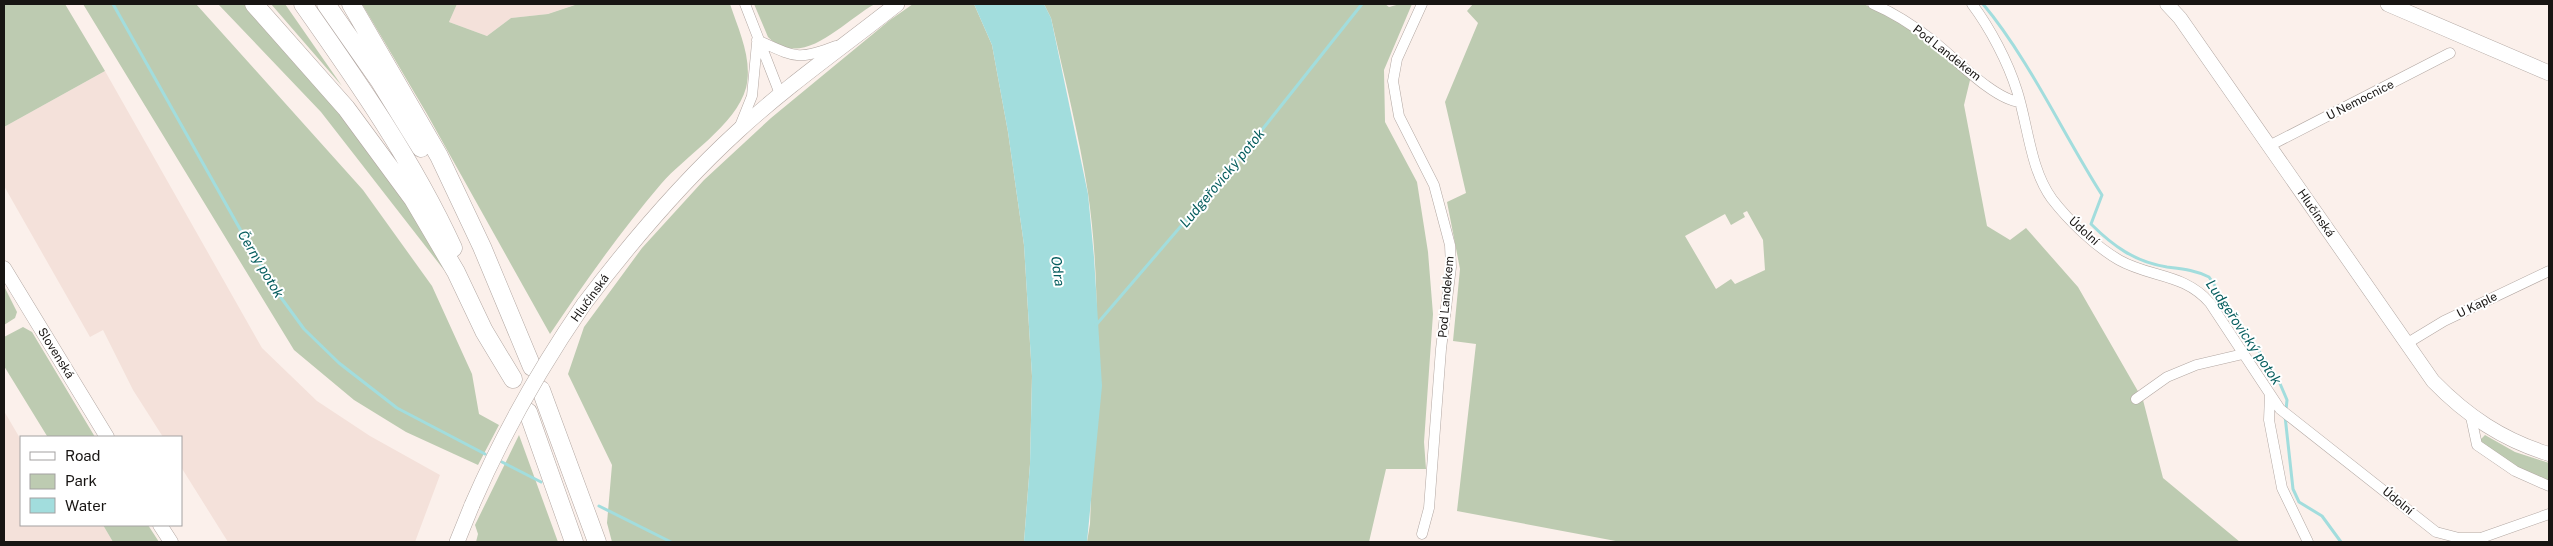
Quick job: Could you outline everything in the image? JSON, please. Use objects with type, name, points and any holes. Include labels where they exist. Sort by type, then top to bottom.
[{"type":"highway","points":[[254,4],[346,108],[413,199],[456,272],[484,331],[516,384],[438,214],[365,92],[303,4]]},
{"type":"highway","points":[[326,4],[379,80],[414,136],[505,305]]},
{"type":"highway","points":[[351,4],[439,156],[482,247],[532,367]]},
{"type":"highway","points":[[541,390],[597,542]]},
{"type":"highway","points":[[528,412],[573,538]]},
{"type":"main road","name":"Hlučínská","points":[[457,542],[472,505],[518,409],[551,354],[584,304],[664,205],[738,131],[780,94],[897,4]]},
{"type":"main road","points":[[2388,4],[2549,73]]},
{"type":"street","points":[[744,4],[780,94]]},
{"type":"street","name":"Pod Landekem","points":[[1422,534],[1429,508],[1441,349],[1451,267],[1450,245],[1434,185],[1399,116],[1393,81],[1397,59],[1420,9],[1428,4]]},
{"type":"street","name":"Pod Landekem","points":[[1873,4],[1908,23],[1932,40],[2004,98],[2020,102]]},
{"type":"street","name":"Údolní","points":[[1972,4],[2009,72],[2047,191],[2082,230],[2119,260],[2188,284],[2200,291],[2280,409],[2436,532],[2459,538],[2481,538],[2549,514]]},
{"type":"street","name":"Hlučínská","points":[[2167,4],[2180,18],[2433,381],[2471,417],[2519,444],[2549,454]]},
{"type":"street","points":[[757,40],[789,54],[808,56],[849,41]]},
{"type":"street","points":[[738,131],[752,96],[757,40]]},
{"type":"street","name":"U Nemocnice","points":[[2269,146],[2450,53]]},
{"type":"street","name":"Slovenská","points":[[4,268],[106,436]]},
{"type":"street","name":"U Kaple","points":[[2406,344],[2444,321],[2549,271]]},
{"type":"street","points":[[2136,399],[2167,377],[2196,365],[2243,354]]},
{"type":"street","points":[[2270,395],[2269,420],[2282,488],[2308,542]]},
{"type":"street","points":[[2471,417],[2477,444],[2515,471],[2549,486]]},
{"type":"street","points":[[161,526],[171,542]]},
{"type":"shaded area","points":[[457,4],[578,4],[548,14],[511,18],[487,36],[449,22]]},
{"type":"shaded area","points":[[105,71],[262,348],[317,401],[370,436],[440,475],[415,542],[228,542],[182,469],[182,436],[162,436],[133,390],[103,330],[90,337],[4,186],[4,127]]},
{"type":"shaded area","points":[[4,411],[20,438],[20,526],[104,526],[113,542],[4,542]]},
{"type":"green space","points":[[4,4],[65,4],[105,71],[4,127]]},
{"type":"green space","points":[[83,4],[196,4],[363,190],[432,286],[472,374],[479,414],[499,425],[478,465],[406,432],[354,400],[294,350]]},
{"type":"green space","points":[[218,4],[246,4],[313,79],[406,200],[444,270],[321,112]]},
{"type":"green space","points":[[271,4],[285,4],[342,86]]},
{"type":"green space","points":[[362,4],[457,4],[449,22],[487,36],[511,18],[548,14],[578,4],[730,4],[746,56],[748,77],[746,88],[732,115],[709,139],[671,173],[631,220],[550,334],[427,114]]},
{"type":"green space","points":[[754,4],[875,4],[823,40],[795,49],[781,46],[768,37]]},
{"type":"green space","points":[[913,4],[974,4],[992,45],[1008,132],[1024,245],[1032,376],[1030,464],[1024,542],[612,542],[607,523],[612,465],[568,374],[584,327],[642,248],[704,180],[771,118],[890,20]]},
{"type":"green space","points":[[1044,4],[1385,4],[1389,7],[1400,4],[1412,4],[1384,70],[1385,122],[1417,182],[1428,252],[1433,314],[1424,442],[1426,469],[1386,469],[1369,542],[1087,542],[1090,524],[1097,317],[1093,234],[1076,127],[1051,18]]},
{"type":"green space","points":[[1473,4],[1864,4],[1907,27],[1971,76],[1964,105],[1987,226],[2010,240],[2026,228],[2078,287],[2143,400],[2163,478],[2240,542],[1621,542],[1457,511],[1476,344],[1453,341],[1460,269],[1447,202],[1466,193],[1445,102],[1478,23],[1467,11]],"holes":[[[1747,211],[1763,240],[1765,270],[1735,284],[1731,279],[1716,289],[1685,236],[1725,214],[1731,225],[1745,217],[1743,213]]]},
{"type":"green space","points":[[4,286],[17,312],[15,318],[4,325]]},
{"type":"green space","points":[[23,327],[32,332],[94,436],[47,436],[4,366],[4,337]]},
{"type":"green space","points":[[519,435],[558,542],[476,542],[478,534],[475,525]]},
{"type":"green space","points":[[2485,435],[2515,452],[2549,463],[2549,481],[2502,460],[2480,440]]},
{"type":"green space","points":[[104,526],[149,526],[159,542],[113,542]]},
{"type":"water","name":"Odra","points":[[974,4],[1044,4],[1051,18],[1088,194],[1102,386],[1087,542],[1024,542],[1030,464],[1032,376],[1024,245],[1008,132],[992,45]]},
{"type":"waterway","name":"Černý potok","points":[[113,4],[271,284],[304,329],[339,363],[397,408],[485,454]]},
{"type":"waterway","name":"Ludgeřovický potok","points":[[1096,325],[1242,155],[1362,4]]},
{"type":"waterway","name":"Ludgeřovický potok","points":[[1983,4],[2016,48],[2102,195],[2091,224],[2116,246],[2135,257],[2155,265],[2194,271],[2209,277],[2278,379],[2287,400],[2286,410]]},
{"type":"waterway","name":"Ludgeřovický potok","points":[[2285,416],[2293,489],[2299,502],[2322,516],[2341,542]]},
{"type":"waterway","name":"Černý potok","points":[[502,462],[541,482]]},
{"type":"waterway","name":"Černý potok","points":[[599,506],[671,542]]}]
